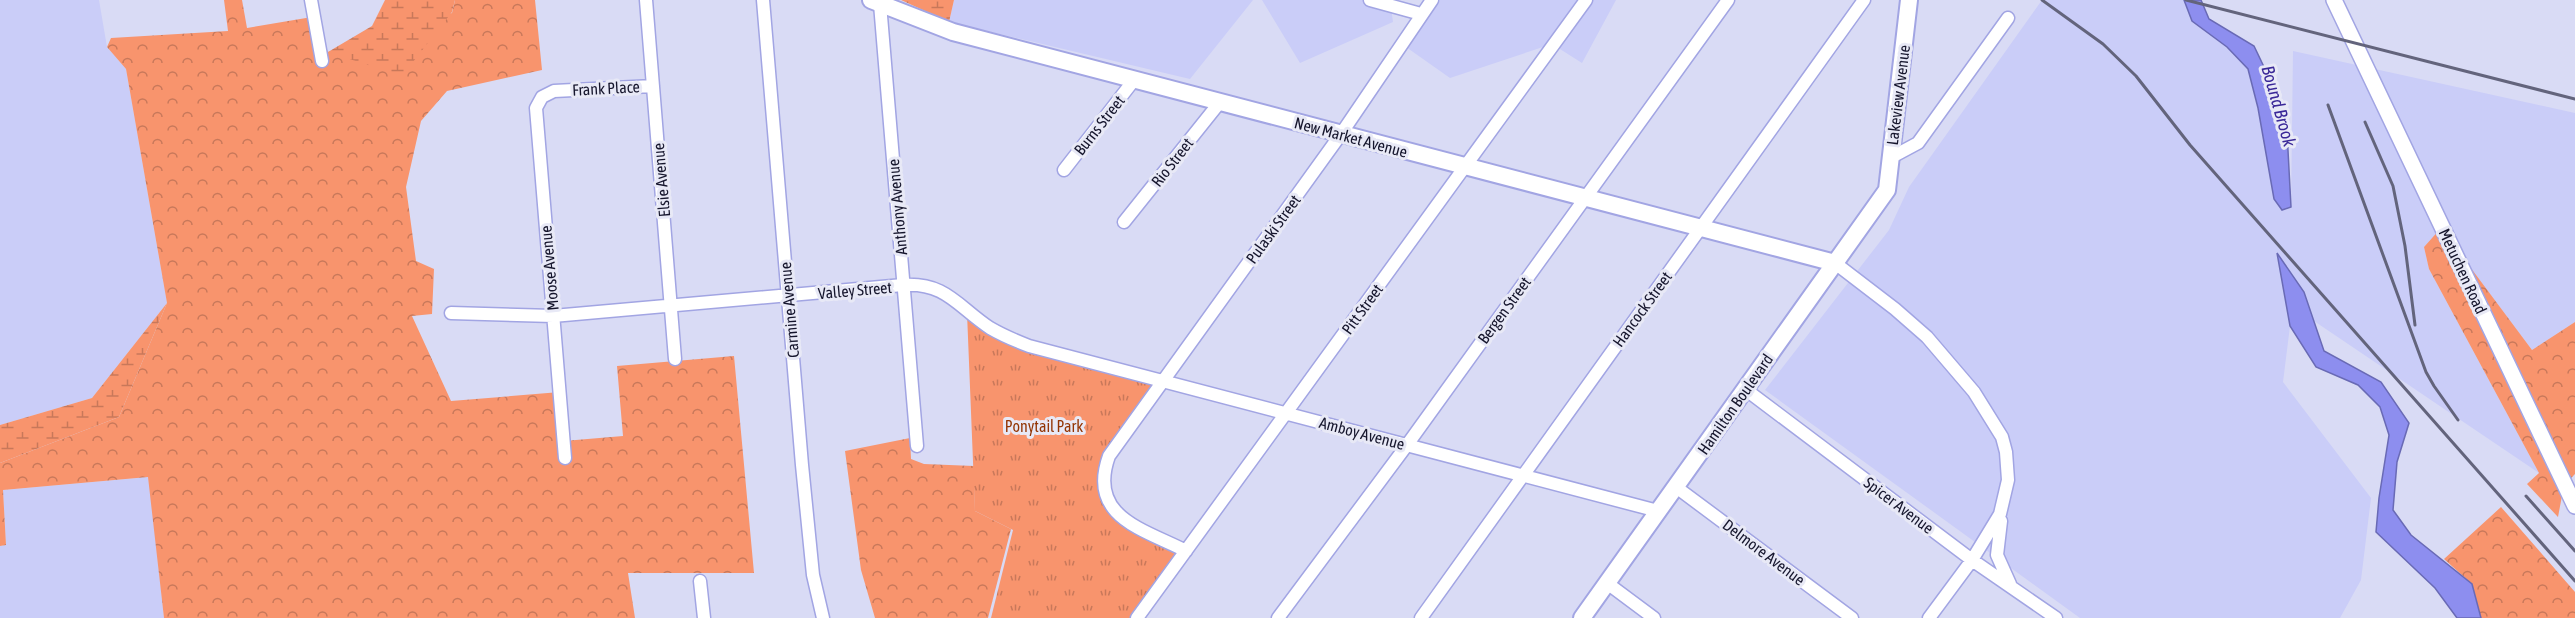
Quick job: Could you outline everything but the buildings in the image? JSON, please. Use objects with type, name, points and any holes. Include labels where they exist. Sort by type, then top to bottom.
[{"type":"main road","name":"Lakeview Avenue","points":[[1887,190],[1909,0]]},
{"type":"main road","name":"New Market Avenue","points":[[875,2],[953,32],[1835,263]]},
{"type":"main road","name":"Hamilton Boulevard","points":[[1582,618],[1887,190]]},
{"type":"street","points":[[311,0],[322,60]]},
{"type":"street","name":"Elsie Avenue","points":[[646,0],[675,359]]},
{"type":"street","name":"Carmine Avenue","points":[[763,0],[813,575],[823,618]]},
{"type":"street","points":[[1370,0],[1421,14]]},
{"type":"street","name":"Pulaski Street","points":[[1186,550],[1129,524],[1113,510],[1108,501],[1103,480],[1109,456],[1341,134],[1432,0]]},
{"type":"street","name":"Pitt Street","points":[[1137,618],[1586,0]]},
{"type":"street","name":"Bergen Street","points":[[1278,618],[1407,445],[1728,0]]},
{"type":"street","name":"Hancock Street","points":[[1421,618],[1864,0]]},
{"type":"street","name":"Metuchen Road","points":[[2334,0],[2575,507]]},
{"type":"street","name":"Anthony Avenue","points":[[875,2],[917,446]]},
{"type":"street","points":[[1890,158],[1918,143],[2008,18]]},
{"type":"street","name":"Burns Street","points":[[1064,171],[1134,80]]},
{"type":"street","name":"Frank Place","points":[[558,91],[653,86]]},
{"type":"street","name":"Moose Avenue","points":[[558,91],[542,97],[538,102],[536,114],[565,458]]},
{"type":"street","name":"Rio Street","points":[[1124,222],[1220,102]]},
{"type":"street","points":[[1835,263],[1911,322],[1974,392],[2002,437],[2006,452],[2008,480],[2000,514],[1972,560],[1929,618]]},
{"type":"street","name":"Valley Street","points":[[451,313],[553,316],[903,285],[926,285],[949,294],[992,328],[1023,344],[1066,355]]},
{"type":"street","name":"Amboy Avenue","points":[[1066,355],[1658,511]]},
{"type":"street","name":"Spicer Avenue","points":[[1745,389],[1972,560],[2056,618]]},
{"type":"street","name":"Delmore Avenue","points":[[1676,487],[1852,618]]},
{"type":"street","points":[[2000,514],[1997,555],[2012,588]]},
{"type":"street","points":[[700,581],[704,618]]},
{"type":"street","points":[[1607,583],[1654,618]]},
{"type":"shaded area","points":[[0,0],[99,0],[107,47],[126,69],[167,303],[92,398],[0,425]]},
{"type":"shaded area","points":[[954,0],[1253,0],[1190,79],[949,22]]},
{"type":"shaded area","points":[[1262,0],[1390,0],[1393,22],[1300,63]]},
{"type":"shaded area","points":[[1440,0],[1616,0],[1582,63],[1552,44],[1450,78],[1406,47]]},
{"type":"shaded area","points":[[2042,0],[2184,0],[2192,21],[2227,47],[2248,69],[2282,210],[2291,207],[2293,51],[2575,113],[2575,322],[2532,350],[2441,229],[2424,247],[2429,269],[2539,473],[2314,321],[2290,326],[2283,382],[2371,498],[2361,580],[2340,618],[2080,618],[1765,390],[1889,230],[1909,187]]},
{"type":"shaded area","points":[[149,477],[164,618],[0,618],[0,546],[6,545],[3,490]]},
{"type":"green space","points":[[224,0],[242,0],[247,28],[312,17],[328,52],[452,13],[455,0],[535,0],[542,70],[447,91],[421,121],[406,187],[416,261],[434,269],[432,314],[412,316],[451,401],[560,392],[564,441],[623,436],[617,366],[734,356],[754,573],[628,573],[635,618],[164,618],[148,477],[3,490],[6,545],[0,546],[0,463],[119,417],[167,303],[126,69],[107,47],[111,38],[228,31]]},
{"type":"green space","points":[[385,0],[455,0],[452,12],[402,76],[328,52],[372,26]]},
{"type":"green space","points":[[901,0],[954,0],[949,22]]},
{"type":"green space","points":[[2441,228],[2532,350],[2575,322],[2575,474],[2564,485],[2558,517],[2527,484],[2539,473],[2429,269],[2424,247]]},
{"type":"green space","points":[[167,303],[119,417],[0,463],[0,425],[92,398]]},
{"type":"green space","name":"Ponytail Park","points":[[967,313],[1052,353],[1162,381],[1104,466],[1116,513],[1187,545],[1136,618],[991,618],[1013,530],[975,511]]},
{"type":"green space","points":[[910,438],[911,459],[924,464],[974,466],[975,511],[1011,529],[988,618],[875,618],[861,570],[845,451]]},
{"type":"green space","points":[[2501,507],[2575,592],[2575,618],[2481,618],[2472,584],[2444,559]]},
{"type":"water","name":"Bound Brook","points":[[2184,0],[2201,0],[2209,19],[2254,46],[2286,113],[2291,207],[2282,210],[2274,199],[2258,108],[2248,69],[2227,47],[2192,21]]},
{"type":"water","points":[[2277,253],[2304,292],[2324,351],[2381,382],[2409,423],[2397,462],[2393,510],[2411,535],[2472,584],[2481,618],[2457,618],[2435,588],[2376,532],[2389,435],[2380,407],[2358,385],[2316,367],[2290,326]]},
{"type":"railway","points":[[2042,0],[2103,44],[2136,76],[2190,145],[2575,581]]},
{"type":"railway","points":[[2186,0],[2575,99]]},
{"type":"railway","points":[[2328,105],[2426,372],[2458,420]]},
{"type":"railway","points":[[2365,122],[2393,186],[2405,246],[2415,325]]},
{"type":"railway","points":[[2526,496],[2575,551]]}]
